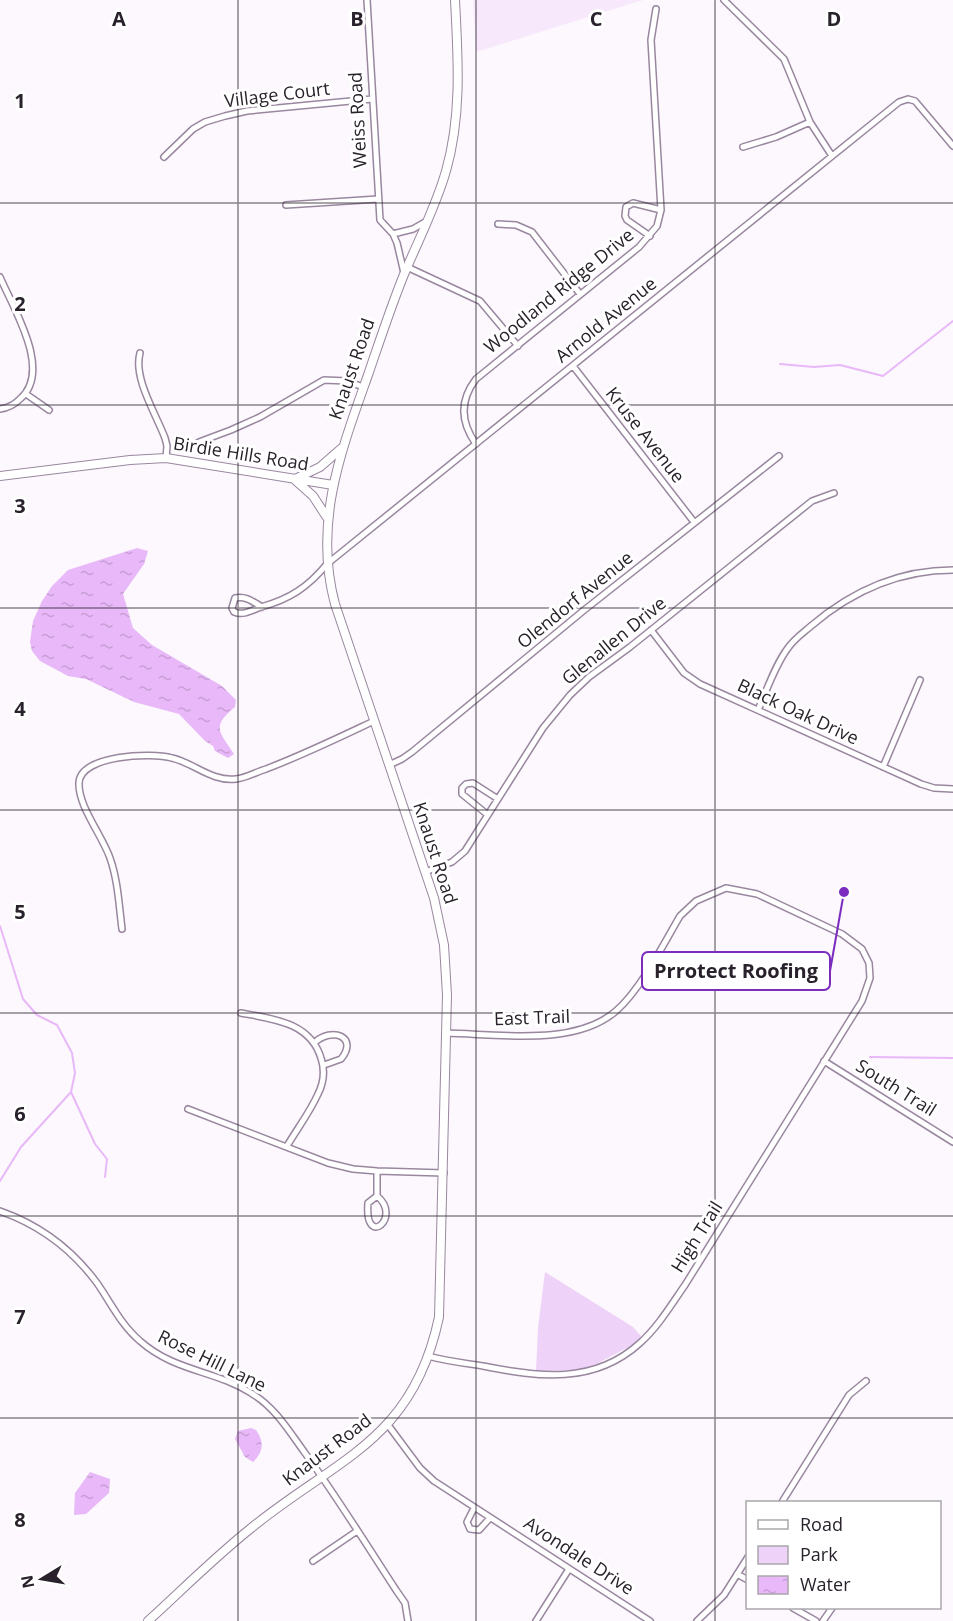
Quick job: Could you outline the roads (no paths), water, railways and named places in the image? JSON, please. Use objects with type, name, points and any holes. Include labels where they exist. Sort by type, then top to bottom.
[{"type":"main road","name":"Knaust Road","points":[[148,1621],[250,1529],[364,1448],[388,1425],[414,1388],[436,1330],[440,1303],[444,1173],[446,962],[438,913],[336,610],[327,564],[326,538],[333,485],[363,387],[446,170],[456,124],[458,79],[455,0]]},
{"type":"main road","points":[[328,519],[313,496],[294,479],[320,467],[344,447]]},
{"type":"main road","name":"Birdie Hills Road","points":[[0,476],[130,460],[166,458],[333,485]]},
{"type":"street","name":"Weiss Road","points":[[367,0],[380,220],[393,234],[406,271]]},
{"type":"street","points":[[724,0],[784,59],[810,122],[832,156]]},
{"type":"street","name":"Woodland Ridge Drive","points":[[476,444],[467,431],[465,423],[466,398],[476,380],[639,247],[657,226],[661,210],[651,40],[656,9]]},
{"type":"street","name":"Village Court","points":[[164,157],[193,129],[205,122],[225,116],[247,111],[372,99]]},
{"type":"street","name":"Arnold Avenue","points":[[261,607],[252,600],[241,597],[235,598],[232,608],[239,614],[282,601],[300,590],[327,564],[894,106],[906,100],[913,100],[953,146]]},
{"type":"street","points":[[743,147],[776,137],[810,122]]},
{"type":"street","points":[[286,205],[378,199]]},
{"type":"street","points":[[650,236],[627,220],[626,207],[633,203],[661,210]]},
{"type":"street","points":[[393,234],[413,230],[427,221]]},
{"type":"street","points":[[498,224],[516,225],[532,232],[580,294]]},
{"type":"street","points":[[406,271],[480,301],[518,346]]},
{"type":"street","points":[[0,277],[32,353],[34,366],[26,394],[13,406],[0,409]]},
{"type":"street","points":[[140,353],[137,364],[139,375],[165,438],[166,458]]},
{"type":"street","name":"Kruse Avenue","points":[[573,366],[694,522]]},
{"type":"street","points":[[199,442],[260,417],[324,380],[347,381],[363,387]]},
{"type":"street","points":[[26,394],[49,410]]},
{"type":"street","name":"Olendorf Avenue","points":[[389,765],[412,752],[694,522],[779,456]]},
{"type":"street","name":"Glenallen Drive","points":[[425,872],[452,862],[462,855],[543,728],[570,695],[589,677],[812,501],[834,493]]},
{"type":"street","points":[[758,710],[786,650],[829,612],[864,590],[889,579],[933,570],[953,570]]},
{"type":"street","name":"Black Oak Drive","points":[[651,630],[684,673],[692,679],[921,784],[934,788],[953,789]]},
{"type":"street","points":[[883,767],[920,680]]},
{"type":"street","points":[[122,930],[117,877],[100,833],[82,799],[79,785],[80,777],[85,769],[96,763],[115,759],[142,755],[162,756],[174,758],[211,776],[237,779],[298,757],[374,720]]},
{"type":"street","points":[[488,815],[465,798],[462,788],[466,784],[473,783],[498,799]]},
{"type":"street","name":"East Trail","points":[[446,1033],[550,1035],[574,1033],[599,1024],[617,1011],[631,995],[687,908],[710,894],[726,888],[757,894],[842,934],[862,949]]},
{"type":"street","name":"High Trail","points":[[428,1356],[510,1372],[540,1375],[586,1373],[614,1362],[639,1344],[685,1285],[867,990],[870,978],[869,963],[862,949]]},
{"type":"street","points":[[241,1013],[295,1025],[306,1032],[314,1042],[324,1065],[324,1077],[319,1093],[287,1146]]},
{"type":"street","points":[[314,1042],[324,1035],[332,1034],[346,1040],[347,1048],[341,1059],[324,1065]]},
{"type":"street","name":"South Trail","points":[[824,1061],[953,1142]]},
{"type":"street","points":[[189,1109],[328,1163],[353,1169],[444,1173]]},
{"type":"street","points":[[377,1171],[377,1196]]},
{"type":"street","points":[[377,1196],[386,1208],[386,1221],[377,1227],[369,1223],[367,1216],[368,1203],[377,1196]]},
{"type":"street","name":"Rose Hill Lane","points":[[0,1211],[33,1225],[68,1250],[98,1284],[125,1326],[155,1353],[192,1370],[232,1383],[250,1392],[269,1407],[322,1477],[405,1603],[408,1621]]},
{"type":"street","points":[[783,1501],[849,1395],[866,1381]]},
{"type":"street","name":"Avondale Drive","points":[[388,1425],[426,1474],[474,1508],[650,1621]]},
{"type":"street","points":[[474,1508],[467,1522],[470,1529],[479,1530],[490,1518]]},
{"type":"street","points":[[313,1561],[357,1531]]},
{"type":"street","points":[[696,1621],[724,1595],[746,1559]]},
{"type":"street","points":[[536,1621],[569,1569]]},
{"type":"street","points":[[737,1574],[746,1579]]},
{"type":"street","points":[[795,1609],[816,1621]]},
{"type":"water","points":[[137,548],[148,551],[144,564],[123,594],[133,628],[152,645],[222,686],[236,700],[235,707],[220,725],[221,734],[234,754],[228,758],[215,751],[213,746],[205,741],[179,714],[134,702],[86,679],[68,676],[40,661],[32,651],[30,642],[33,621],[52,586],[68,570]]},
{"type":"water","points":[[251,1428],[256,1430],[261,1442],[261,1450],[253,1462],[245,1457],[235,1439],[238,1431]]},
{"type":"water","points":[[90,1472],[110,1479],[109,1493],[86,1514],[74,1515],[75,1493]]},
{"type":"waterway","points":[[780,364],[814,367],[840,365],[883,376],[953,321]]},
{"type":"waterway","points":[[0,926],[23,999],[37,1015],[57,1025],[72,1053],[75,1073],[71,1092],[21,1147],[0,1181]]},
{"type":"waterway","points":[[870,1057],[953,1058]]},
{"type":"waterway","points":[[71,1092],[95,1144],[107,1159],[105,1177]]},
{"type":"place","name":"Prrotect Roofing","points":[[844,892]]}]
